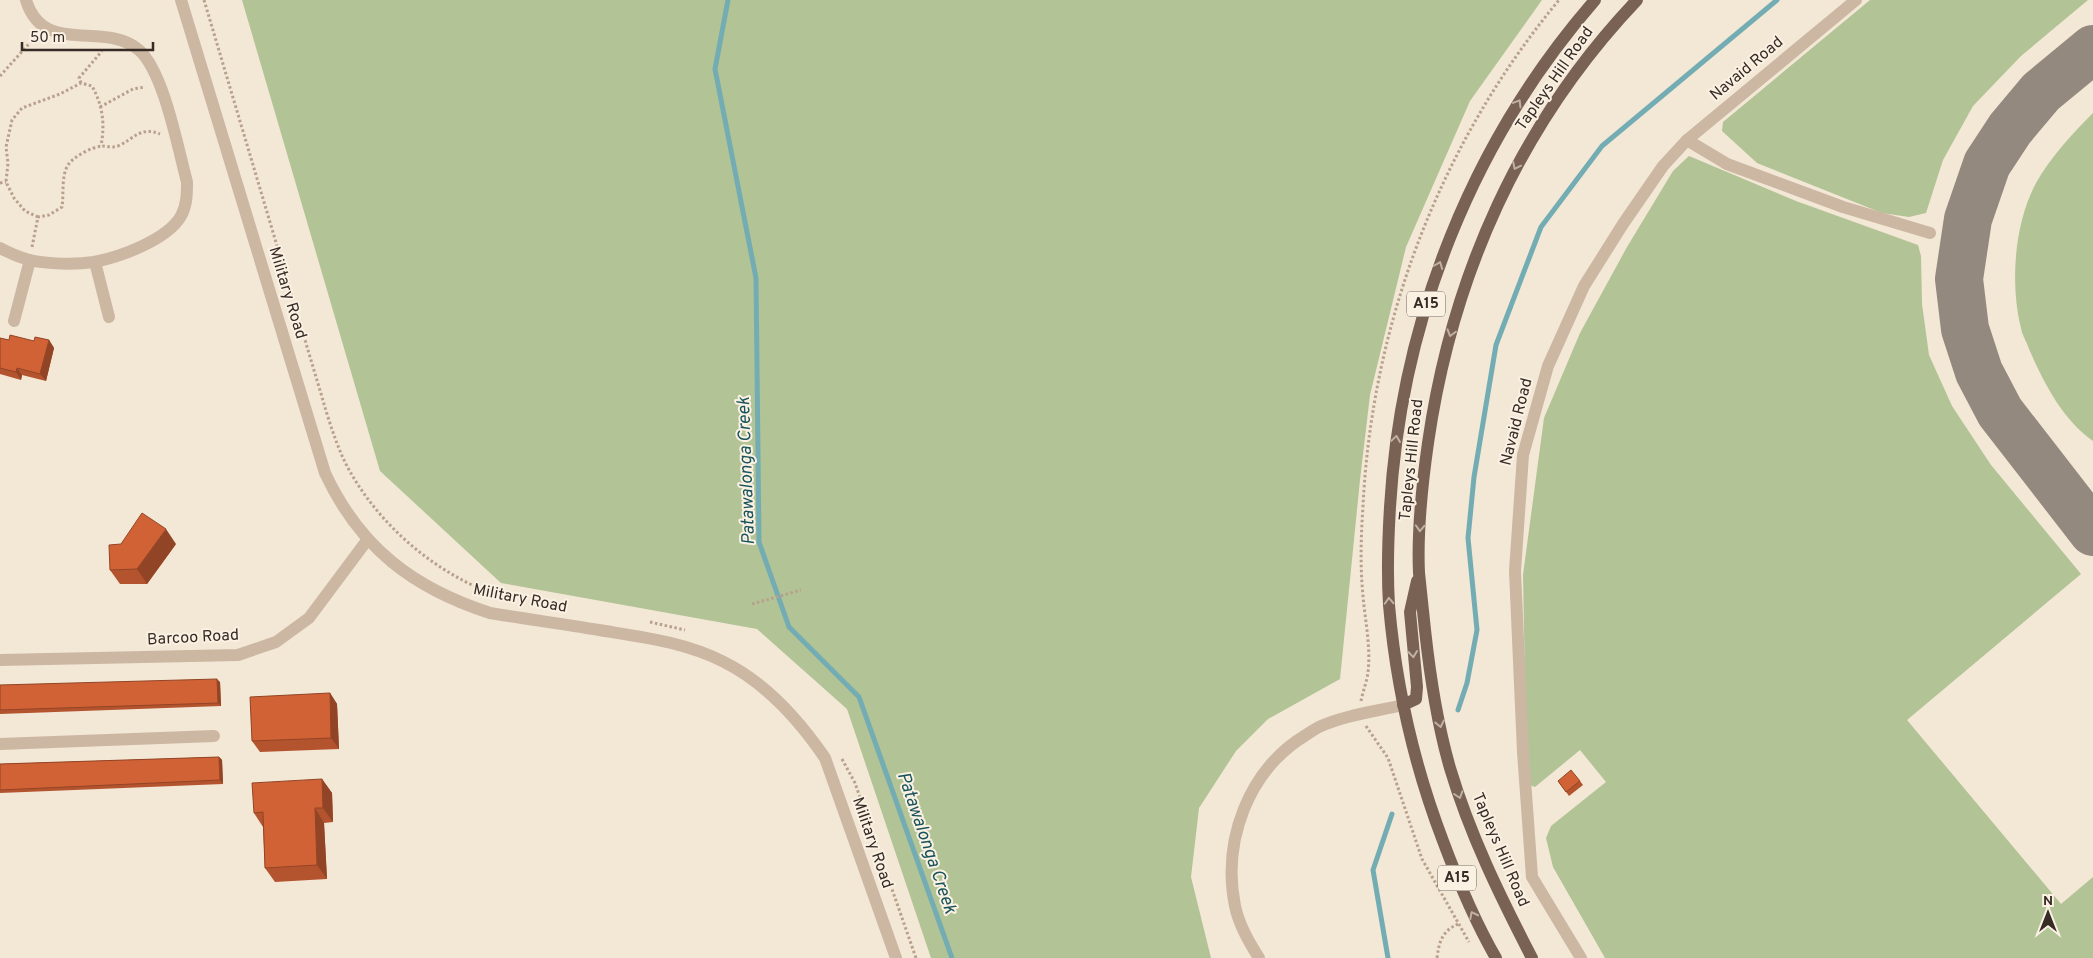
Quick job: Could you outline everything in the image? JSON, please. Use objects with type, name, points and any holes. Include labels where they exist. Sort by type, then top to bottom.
[{"type":"main road","name":"Tapleys Hill Road","points":[[1496,958],[1464,897],[1425,795],[1403,705],[1389,603],[1388,540],[1392,465],[1408,369],[1430,288],[1458,215],[1474,181],[1519,101],[1550,56],[1595,0]]},
{"type":"main road","name":"Tapleys Hill Road","points":[[1532,958],[1489,874],[1469,827],[1449,765],[1429,671],[1419,571],[1423,475],[1434,396],[1471,266],[1486,228],[1519,160],[1565,88],[1595,47],[1637,0]]},
{"type":"main road","points":[[1403,705],[1416,699],[1417,687],[1410,612],[1419,571]]},
{"type":"street","points":[[0,248],[30,260],[95,262],[136,248],[159,237],[173,227],[182,215],[186,201],[187,182],[159,85],[151,65],[139,50],[121,39],[105,36],[68,35],[44,26],[33,17],[26,0]]},
{"type":"street","name":"Military Road","points":[[181,0],[326,473],[347,514],[361,532],[388,560],[437,593],[463,604],[490,613],[666,640],[723,661],[768,691],[809,735],[825,758],[896,958]]},
{"type":"street","name":"Navaid Road","points":[[1580,958],[1532,877],[1523,752],[1515,571],[1523,455],[1548,366],[1584,286],[1623,224],[1664,166],[1687,140],[1856,0]]},
{"type":"street","points":[[1687,140],[1727,164],[1843,207],[1930,234]]},
{"type":"street","points":[[14,321],[30,260]]},
{"type":"street","points":[[95,262],[109,317]]},
{"type":"street","name":"Barcoo Road","points":[[0,660],[238,655],[276,642],[309,618],[368,539]]},
{"type":"street","points":[[1259,958],[1242,926],[1232,888],[1232,856],[1238,822],[1251,793],[1268,767],[1284,750],[1325,724],[1403,705]]},
{"type":"street","points":[[0,744],[214,736]]},
{"type":"path","points":[[204,0],[327,414],[348,468],[363,493],[386,520],[426,557],[481,590],[516,602]]},
{"type":"path","points":[[0,76],[44,26]]},
{"type":"path","points":[[81,83],[79,78],[104,50],[105,36]]},
{"type":"path","points":[[101,146],[104,118],[92,86],[81,83],[60,94],[22,108],[12,120],[6,147],[8,163],[6,182],[14,198],[25,211],[38,217],[49,216],[62,207],[64,178],[68,164],[82,153],[101,146],[116,147],[138,132],[160,133],[164,140]]},
{"type":"path","points":[[100,107],[133,89],[159,85]]},
{"type":"path","points":[[0,183],[6,182]]},
{"type":"path","points":[[30,260],[38,217]]},
{"type":"path","points":[[752,604],[801,590]]},
{"type":"path","points":[[642,620],[661,623],[693,633]]},
{"type":"path","points":[[1366,728],[1388,758],[1422,860],[1469,943]]},
{"type":"path","points":[[840,754],[855,783],[916,958]]},
{"type":"path","points":[[1437,958],[1441,939],[1446,931],[1458,924]]},
{"type":"green space","points":[[242,0],[1542,0],[1470,101],[1406,247],[1370,395],[1340,679],[1268,719],[1236,751],[1199,808],[1191,877],[1211,958],[931,958],[847,709],[757,629],[501,583],[380,471]]},
{"type":"green space","points":[[1870,0],[2088,0],[2021,56],[1973,106],[1943,160],[1926,213],[1909,217],[1882,213],[1757,163],[1722,131],[1723,122]]},
{"type":"green space","points":[[2093,113],[2093,441],[2063,411],[2035,362],[2022,331],[2018,311],[2015,274],[2016,254],[2023,217],[2036,183],[2062,146]]},
{"type":"green space","points":[[1689,156],[1796,201],[1918,245],[1921,256],[1922,304],[1929,355],[1952,406],[1991,465],[2081,574],[1907,720],[2061,904],[2093,877],[2093,958],[1605,958],[1553,867],[1546,838],[1551,826],[1606,782],[1580,750],[1535,787],[1530,785],[1525,684],[1523,575],[1544,418],[1580,333],[1627,247],[1673,171]]},
{"type":"building","points":[[10,335],[34,341],[35,337],[49,340],[40,374],[17,368],[16,372],[0,368],[0,338],[9,340]]},
{"type":"building","points":[[142,513],[166,529],[137,569],[110,570],[109,545],[121,544]]},
{"type":"building","points":[[217,679],[218,703],[0,710],[0,685]]},
{"type":"building","points":[[330,693],[331,738],[252,741],[250,697]]},
{"type":"building","points":[[219,757],[220,780],[0,790],[0,764]]},
{"type":"building","points":[[1571,770],[1580,781],[1566,792],[1558,781]]},
{"type":"building","points":[[322,779],[323,808],[315,808],[317,865],[265,868],[263,812],[254,813],[252,783]]},
{"type":"waterway","name":"Patawalonga Creek","points":[[728,0],[715,69],[756,278],[759,542],[789,627],[859,697],[952,958]]},
{"type":"waterway","points":[[1458,710],[1467,683],[1477,630],[1468,538],[1474,477],[1496,345],[1541,227],[1602,146],[1777,0]]},
{"type":"waterway","points":[[1388,958],[1373,870],[1392,814]]},
{"type":"taxiway","points":[[2093,49],[2041,92],[2010,129],[1987,164],[1968,219],[1959,279],[1965,329],[1979,372],[2000,412],[2093,532]]}]
